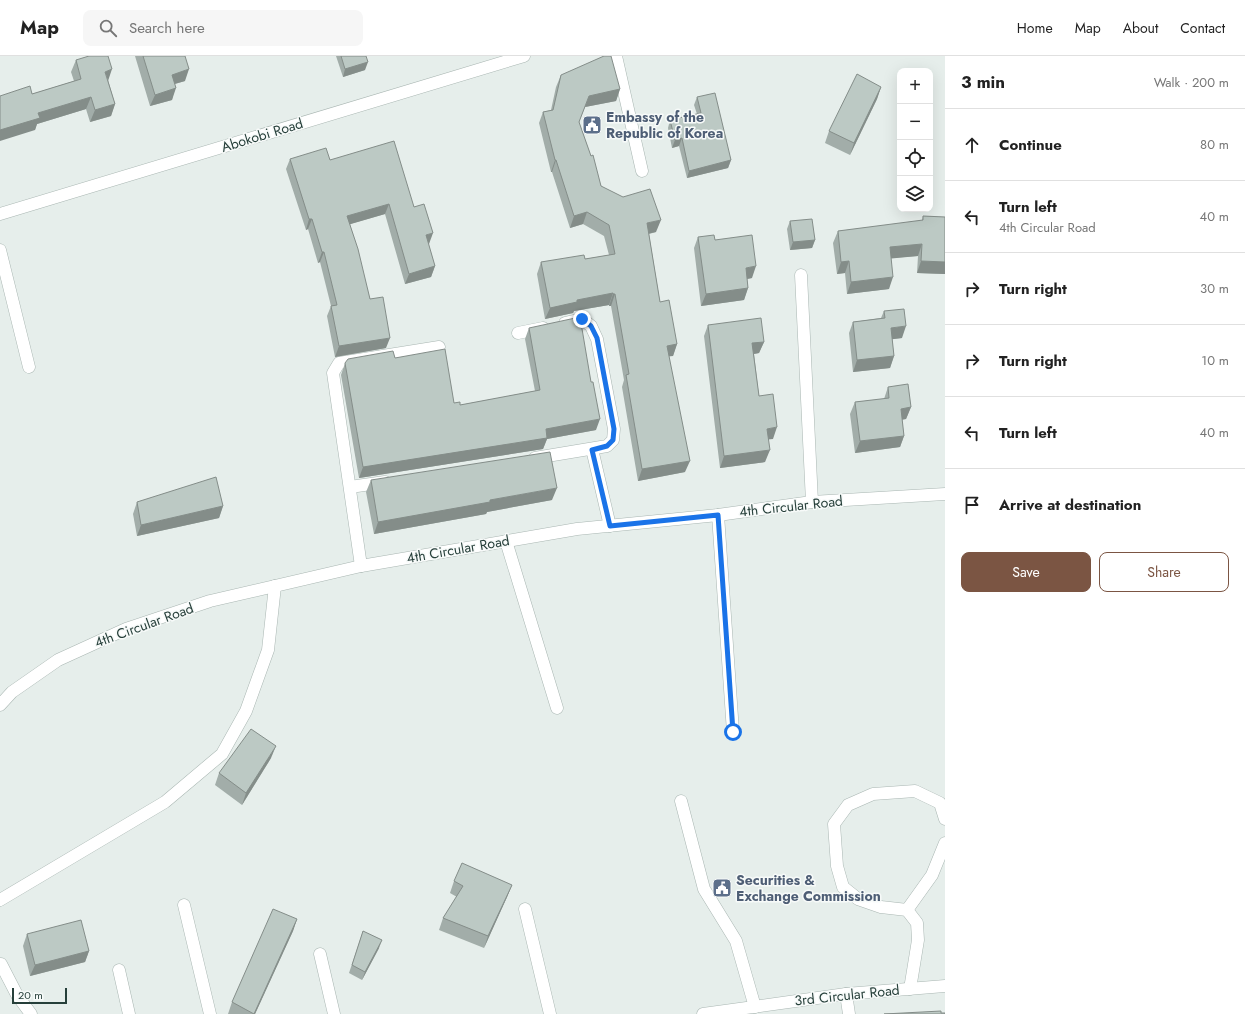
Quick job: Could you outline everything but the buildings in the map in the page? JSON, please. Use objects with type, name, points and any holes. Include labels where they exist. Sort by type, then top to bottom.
[{"type":"street","name":"Abokobi Road","points":[[0,214],[483,61],[524,56]]},
{"type":"street","points":[[616,56],[642,171]]},
{"type":"street","points":[[0,250],[29,367]]},
{"type":"street","points":[[801,275],[812,502]]},
{"type":"street","points":[[518,333],[582,319],[591,326],[597,338],[614,429],[613,440],[607,446],[592,450],[522,460]]},
{"type":"street","points":[[362,566],[333,373],[339,363],[439,347]]},
{"type":"street","points":[[592,450],[610,526]]},
{"type":"street","points":[[350,487],[397,480]]},
{"type":"street","name":"4th Circular Road","points":[[0,705],[12,692],[58,660],[126,629],[210,601],[362,566],[577,529],[718,515],[812,502],[945,494]]},
{"type":"street","points":[[718,515],[733,732]]},
{"type":"street","points":[[506,541],[557,708]]},
{"type":"street","points":[[0,900],[165,802],[222,754],[246,711],[268,650],[275,586]]},
{"type":"street","points":[[910,989],[918,940],[917,923],[907,910],[880,907],[858,899],[843,887],[837,866],[834,824],[848,806],[873,794],[915,791],[940,803],[945,818]]},
{"type":"street","points":[[681,801],[704,889],[736,941],[755,1007]]},
{"type":"street","points":[[907,910],[932,875],[945,843]]},
{"type":"street","points":[[184,905],[210,1014]]},
{"type":"street","points":[[525,910],[550,1014]]},
{"type":"street","points":[[320,954],[334,1014]]},
{"type":"street","points":[[1,964],[17,995],[31,1014]]},
{"type":"street","points":[[119,970],[129,1014]]},
{"type":"street","name":"3rd Circular Road","points":[[703,1014],[846,994],[945,986]]},
{"type":"street","points":[[846,994],[849,1014]]},
{"type":"place","name":"Embassy of the Republic of Korea","points":[[592,125]]},
{"type":"place","name":"Securities & Exchange Commission","points":[[722,888]]},
{"type":"route","points":[[582,319],[591,326],[597,338],[614,429],[613,440],[607,446],[592,450],[610,526],[718,515],[733,732]]}]
